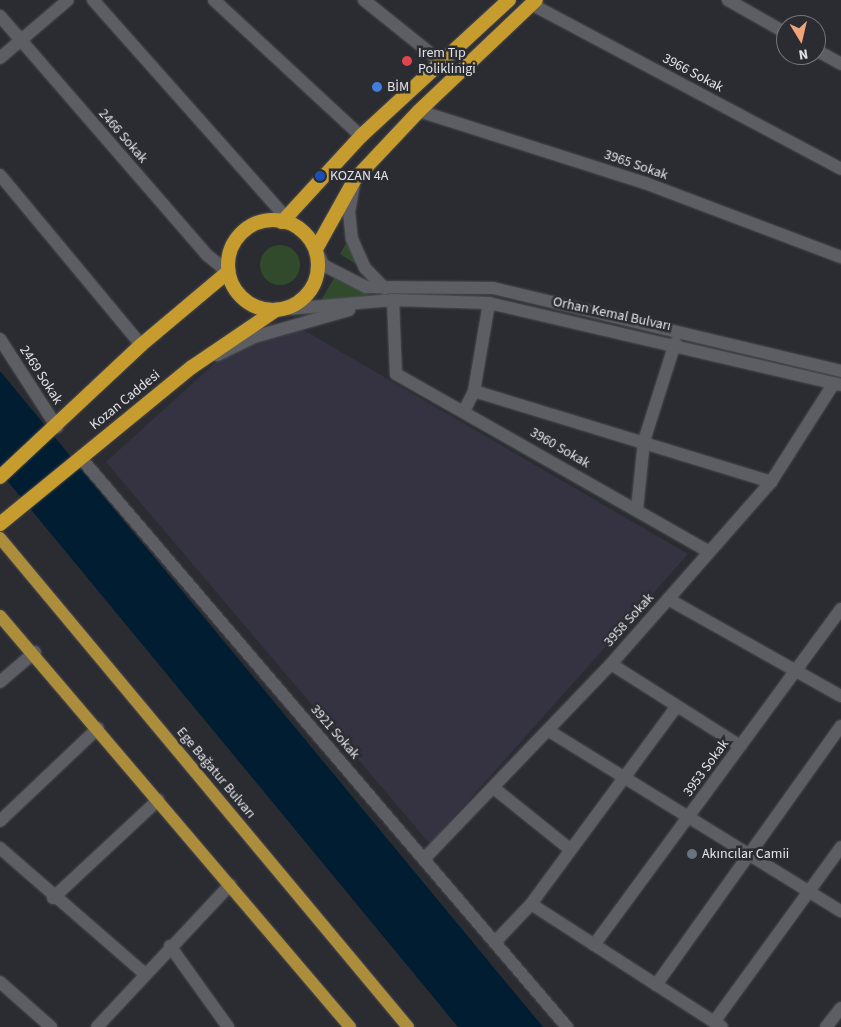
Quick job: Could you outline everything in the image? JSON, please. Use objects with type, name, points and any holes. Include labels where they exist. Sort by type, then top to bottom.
[{"type":"highway","points":[[505,1],[361,136],[284,219],[258,224],[239,236],[228,259],[228,272],[231,284],[250,304],[276,310],[305,296],[315,281],[316,250],[355,179],[419,111],[533,2]]},
{"type":"highway","points":[[284,219],[296,226],[316,250]]},
{"type":"highway","name":"Kozan Caddesi","points":[[0,478],[57,427],[141,345],[228,272]]},
{"type":"highway","name":"Kozan Caddesi","points":[[4,520],[192,367],[276,310]]},
{"type":"main road","name":"Ege Bağatur Bulvarı","points":[[0,538],[408,1027]]},
{"type":"main road","points":[[0,616],[35,652],[350,1027]]},
{"type":"street","points":[[0,58],[68,0]]},
{"type":"street","points":[[93,0],[284,219]]},
{"type":"street","points":[[214,0],[361,136]]},
{"type":"street","points":[[364,0],[442,62]]},
{"type":"street","points":[[728,0],[776,27]]},
{"type":"street","name":"3966 Sokak","points":[[533,2],[841,169]]},
{"type":"street","name":"2466 Sokak","points":[[0,16],[21,42],[228,272]]},
{"type":"street","points":[[826,56],[841,64]]},
{"type":"street","name":"3965 Sokak","points":[[419,111],[645,183],[841,258]]},
{"type":"street","points":[[0,175],[141,345]]},
{"type":"street","points":[[355,179],[349,212],[352,239],[365,268],[384,288]]},
{"type":"street","name":"Orhan Kemal Bulvarı","points":[[316,250],[323,265],[347,280],[384,288],[493,288],[841,371]]},
{"type":"street","name":"Orhan Kemal Bulvarı","points":[[373,303],[393,300],[489,303],[675,343],[837,384]]},
{"type":"street","name":"3960 Sokak","points":[[393,300],[396,374],[637,509],[707,551]]},
{"type":"street","points":[[276,310],[373,303]]},
{"type":"street","points":[[192,367],[254,338],[373,303]]},
{"type":"street","points":[[464,411],[474,391],[489,303]]},
{"type":"street","name":"2469 Sokak","points":[[0,339],[57,427]]},
{"type":"street","points":[[637,509],[644,441],[675,343]]},
{"type":"street","name":"3958 Sokak","points":[[424,859],[495,789],[611,664],[707,551],[771,482],[837,384]]},
{"type":"street","points":[[474,391],[644,441],[771,482]]},
{"type":"street","name":"3921 Sokak","points":[[80,457],[567,1027]]},
{"type":"street","points":[[668,599],[841,696]]},
{"type":"street","name":"3953 Sokak","points":[[594,945],[740,746],[799,671],[841,608]]},
{"type":"street","points":[[0,682],[35,652]]},
{"type":"street","points":[[611,664],[740,746]]},
{"type":"street","points":[[495,942],[531,904],[676,707]]},
{"type":"street","points":[[656,985],[841,726]]},
{"type":"street","points":[[0,821],[98,728]]},
{"type":"street","points":[[549,731],[689,817],[747,856],[841,911]]},
{"type":"street","points":[[495,789],[571,850]]},
{"type":"street","points":[[53,898],[158,800]]},
{"type":"street","points":[[0,848],[53,898],[144,973]]},
{"type":"street","points":[[531,904],[718,1025],[808,892],[841,848]]},
{"type":"street","points":[[97,1027],[144,973],[230,885]]},
{"type":"street","points":[[170,946],[228,1027]]},
{"type":"street","points":[[0,982],[51,1027]]},
{"type":"street","points":[[826,1027],[841,1008]]},
{"type":"shaded area","points":[[300,328],[688,554],[430,844],[106,462],[226,353]]},
{"type":"green space","points":[[348,240],[362,268],[340,254]]},
{"type":"green space","points":[[280,245],[291,248],[297,254],[300,265],[297,276],[291,282],[280,285],[269,282],[263,276],[260,265],[263,254],[269,248]]},
{"type":"green space","points":[[334,278],[371,295],[319,304]]},
{"type":"water","points":[[0,371],[543,1027],[458,1027],[0,472]]},
{"type":"place","name":"Irem Tıp Poliklinigi","points":[[407,61]]},
{"type":"place","name":"BİM","points":[[377,87]]},
{"type":"place","name":"KOZAN 4A","points":[[320,176]]},
{"type":"place","name":"Akıncılar Camii","points":[[692,854]]}]
